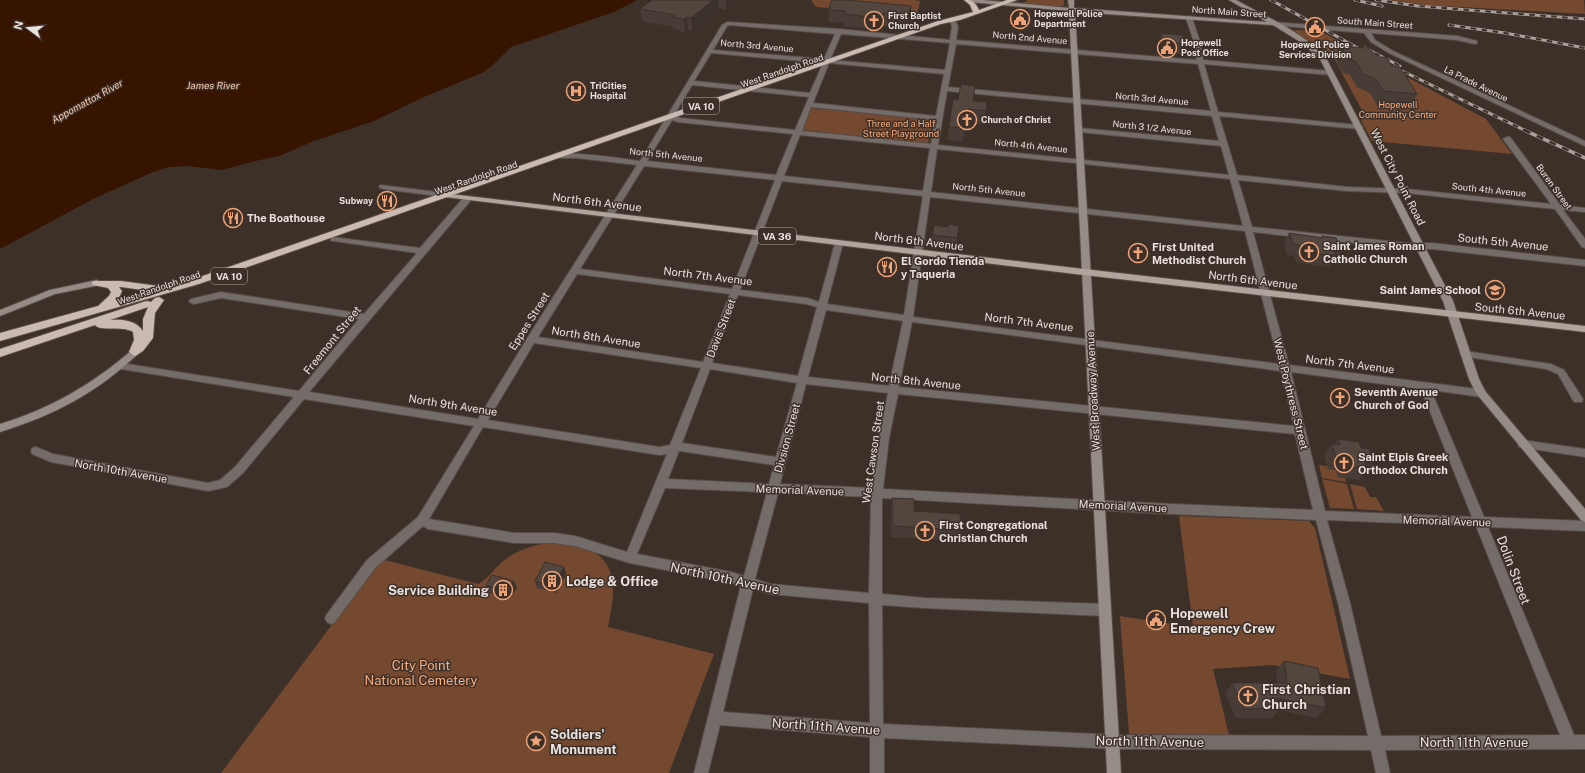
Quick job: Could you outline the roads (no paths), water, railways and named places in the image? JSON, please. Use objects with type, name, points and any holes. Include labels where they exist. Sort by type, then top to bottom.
[{"type":"highway","points":[[968,0],[973,4],[977,13]]},
{"type":"highway","name":"VA 10","points":[[1003,2],[1014,0]]},
{"type":"highway","name":"West Randolph Road","points":[[674,118],[749,89],[826,65],[841,63],[914,37],[1003,2]]},
{"type":"highway","name":"West Randolph Road","points":[[0,336],[168,291],[445,196],[556,156],[763,90],[900,36],[954,21]]},
{"type":"highway","name":"West Randolph Road","points":[[0,353],[159,300],[665,125]]},
{"type":"highway","points":[[97,283],[121,284],[168,291]]},
{"type":"highway","points":[[89,313],[104,306],[116,295],[116,289],[97,283]]},
{"type":"highway","points":[[135,352],[148,337],[150,332],[150,315],[159,300]]},
{"type":"highway","points":[[0,353],[25,350],[95,327],[116,323],[128,325],[137,331],[140,340],[135,352]]},
{"type":"main road","name":"North 6th Avenue","points":[[445,196],[1452,315]]},
{"type":"main road","name":"South 6th Avenue","points":[[1452,315],[1585,329]]},
{"type":"street","name":"North Main Street","points":[[968,0],[1273,24]]},
{"type":"street","name":"West Broadway Avenue","points":[[1071,0],[1078,101],[1114,773]]},
{"type":"street","name":"West City Point Road","points":[[1232,0],[1318,52],[1331,72],[1448,301],[1465,354],[1481,393],[1585,517]]},
{"type":"street","name":"West Poythress Street","points":[[1190,18],[1200,61],[1248,229],[1285,367],[1344,604],[1383,773]]},
{"type":"street","name":"West Cawson Street","points":[[877,773],[875,599],[877,493],[884,438],[908,319],[934,147],[953,40],[954,21]]},
{"type":"street","name":"North 2nd Avenue","points":[[729,22],[1331,72]]},
{"type":"street","name":"Eppes Street","points":[[331,618],[371,564],[422,520],[531,339],[665,125],[674,118],[690,83],[725,25],[729,22]]},
{"type":"street","name":"South Main Street","points":[[1273,24],[1457,38],[1475,42]]},
{"type":"street","name":"Davis Street","points":[[630,558],[662,483],[779,178],[839,31]]},
{"type":"street","name":"La Prade Avenue","points":[[1366,31],[1373,41],[1391,52],[1585,144]]},
{"type":"street","name":"North 3rd Avenue","points":[[710,51],[826,65]]},
{"type":"street","points":[[841,63],[947,72]]},
{"type":"street","points":[[690,83],[813,95]]},
{"type":"street","name":"North 3rd Avenue","points":[[944,89],[1359,128]]},
{"type":"street","points":[[809,105],[939,118]]},
{"type":"street","name":"North 4th Avenue","points":[[674,118],[934,147],[1348,189],[1391,191]]},
{"type":"street","name":"North 3 1/2 Avenue","points":[[1079,130],[1223,144]]},
{"type":"street","name":"Buren Street","points":[[1507,139],[1585,246]]},
{"type":"street","name":"North 5th Avenue","points":[[556,156],[577,156],[1248,229],[1419,246]]},
{"type":"street","name":"North 6th Avenue","points":[[383,187],[445,196]]},
{"type":"street","name":"South 4th Avenue","points":[[1391,191],[1585,210]]},
{"type":"street","name":"Freemont Street","points":[[208,488],[222,484],[239,470],[366,317],[468,198]]},
{"type":"street","points":[[334,239],[423,251]]},
{"type":"street","name":"Divsion Street","points":[[701,773],[716,718],[748,583],[839,243]]},
{"type":"street","name":"South 5th Avenue","points":[[1419,246],[1432,246],[1585,263]]},
{"type":"street","name":"North 7th Avenue","points":[[574,271],[807,301],[822,305],[908,319],[1481,393]]},
{"type":"street","points":[[0,313],[53,292],[97,283]]},
{"type":"street","points":[[194,302],[204,298],[221,295],[366,317]]},
{"type":"street","name":"North 8th Avenue","points":[[531,339],[803,380],[894,391],[1300,431]]},
{"type":"street","points":[[0,428],[59,406],[95,386],[121,366],[135,352]]},
{"type":"street","points":[[1465,354],[1548,366],[1561,372],[1578,399]]},
{"type":"street","name":"North 9th Avenue","points":[[121,366],[659,450],[676,447],[780,462]]},
{"type":"street","name":"Dolin Street","points":[[1424,385],[1529,645],[1570,742]]},
{"type":"street","points":[[1523,444],[1585,453]]},
{"type":"street","name":"North 10th Avenue","points":[[36,451],[43,456],[57,460],[208,488]]},
{"type":"street","name":"Memorial Avenue","points":[[662,483],[1321,516],[1585,526]]},
{"type":"street","name":"North 10th Avenue","points":[[422,520],[428,524],[514,538],[554,538],[575,541],[630,558],[731,577],[770,589],[933,603],[1105,610]]},
{"type":"street","name":"North 11th Avenue","points":[[716,718],[877,730],[1173,743],[1585,742]]},
{"type":"water","name":"James River","points":[[0,0],[637,0],[614,12],[511,47],[484,72],[424,97],[374,121],[314,141],[279,156],[222,170],[187,166],[169,167],[153,172],[93,199],[0,249]]},
{"type":"railway","points":[[1271,0],[1365,52]]},
{"type":"railway","points":[[1355,0],[1382,6]]},
{"type":"railway","points":[[1376,0],[1418,6],[1585,19]]},
{"type":"railway","points":[[1449,25],[1505,33],[1585,48]]},
{"type":"railway","points":[[1365,48],[1400,66]]},
{"type":"railway","points":[[1394,67],[1526,131]]},
{"type":"railway","points":[[1524,130],[1585,158]]},
{"type":"place","name":"Hopewell Police Department","points":[[1020,19]]},
{"type":"place","name":"First Baptist Church","points":[[874,21]]},
{"type":"place","name":"Hopewell Police Services Division","points":[[1315,27]]},
{"type":"place","name":"Hopewell Post Office","points":[[1167,48]]},
{"type":"place","name":"TriCities Hospital","points":[[576,91]]},
{"type":"place","name":"Church of Christ","points":[[967,120]]},
{"type":"place","name":"Subway","points":[[387,201]]},
{"type":"place","name":"The Boathouse","points":[[233,218]]},
{"type":"place","name":"Saint James Roman Catholic Church","points":[[1309,252]]},
{"type":"place","name":"First United Methodist Church","points":[[1138,253]]},
{"type":"place","name":"El Gordo Tienda y Taqueria","points":[[887,267]]},
{"type":"place","name":"Saint James School","points":[[1495,290]]},
{"type":"place","name":"Seventh Avenue Church of God","points":[[1340,398]]},
{"type":"place","name":"Saint Elpis Greek Orthodox Church","points":[[1344,463]]},
{"type":"place","name":"First Congregational Christian Church","points":[[925,531]]},
{"type":"place","name":"Lodge & Office","points":[[552,581]]},
{"type":"place","name":"Service Building","points":[[503,590]]},
{"type":"place","name":"Hopewell Emergency Crew","points":[[1156,620]]},
{"type":"place","name":"First Christian Church","points":[[1248,696]]},
{"type":"place","name":"Soldiers' Monument","points":[[536,741]]},
{"type":"water label","name":"Appomattox River","points":[[87,101]]},
{"type":"park label","name":"Hopewell Community Center","points":[[1398,110]]},
{"type":"park label","name":"Three and a Half Street Playground","points":[[901,130]]},
{"type":"park label","name":"City Point National Cemetery","points":[[421,672]]}]
